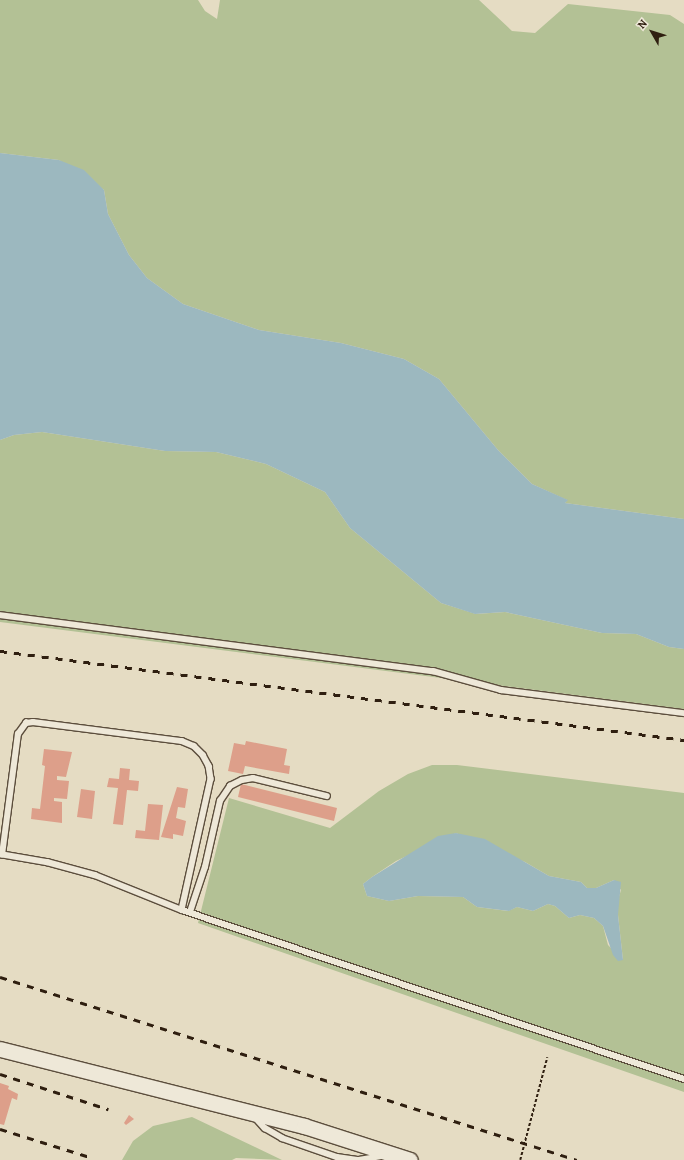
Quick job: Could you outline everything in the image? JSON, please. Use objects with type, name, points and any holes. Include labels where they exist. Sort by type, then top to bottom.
[{"type":"street","points":[[0,1049],[304,1126],[410,1160]]},
{"type":"lane","points":[[0,615],[433,671],[500,690],[684,713]]},
{"type":"lane","points":[[182,910],[211,779],[203,755],[194,746],[182,741],[33,722],[24,724],[18,734],[1,854],[77,870],[182,910],[684,1080]]},
{"type":"lane","points":[[190,912],[205,867],[220,801],[230,786],[239,781],[253,778],[327,796]]},
{"type":"path","points":[[520,1160],[547,1058]]},
{"type":"green space","points":[[0,0],[198,0],[205,11],[217,19],[220,0],[479,0],[512,31],[535,33],[568,4],[670,15],[684,24],[684,519],[565,503],[567,500],[532,484],[498,450],[439,379],[404,359],[341,343],[259,330],[183,304],[147,278],[129,255],[108,214],[104,190],[59,160],[0,153]]},
{"type":"green space","points":[[42,432],[165,451],[216,452],[266,464],[325,492],[350,528],[441,603],[476,614],[505,612],[602,633],[636,634],[669,647],[684,649],[684,709],[0,622],[0,440],[14,435]]},
{"type":"green space","points":[[432,765],[457,765],[684,793],[684,1092],[198,923],[229,798],[330,828],[379,791],[408,774]],"holes":[[[456,833],[525,862],[549,876],[581,882],[587,888],[596,888],[614,880],[621,890],[618,900],[618,915],[623,960],[608,945],[603,926],[594,918],[580,915],[569,918],[555,906],[548,904],[533,911],[517,907],[508,911],[477,907],[463,897],[418,896],[389,901],[367,896],[363,884],[396,861]]]},
{"type":"green space","points":[[192,1117],[282,1160],[236,1158],[232,1160],[122,1160],[133,1141],[153,1126]]},
{"type":"water","points":[[0,153],[59,160],[84,170],[104,190],[108,214],[129,255],[147,278],[183,304],[259,330],[341,343],[404,359],[439,379],[498,450],[532,484],[568,500],[565,503],[684,519],[684,649],[669,647],[636,634],[602,633],[505,612],[475,614],[441,603],[350,528],[325,492],[266,464],[216,452],[165,451],[42,432],[14,435],[0,440]]},
{"type":"water","points":[[456,833],[485,839],[549,876],[581,882],[587,888],[596,888],[614,880],[621,882],[618,915],[623,960],[618,961],[613,955],[603,926],[594,918],[580,915],[569,918],[555,906],[548,904],[533,911],[517,907],[509,911],[477,907],[463,897],[418,896],[389,901],[367,896],[363,884],[372,877],[438,836]]},
{"type":"building","points":[[246,741],[287,749],[284,765],[290,766],[289,774],[245,766],[243,774],[228,771],[234,743],[245,745]]},
{"type":"building","points":[[44,749],[72,752],[66,777],[57,776],[57,780],[69,781],[67,799],[54,798],[54,801],[62,802],[62,823],[31,819],[32,808],[40,809],[45,766],[42,765]]},
{"type":"building","points":[[120,768],[130,769],[129,780],[139,781],[138,791],[127,790],[123,825],[113,824],[118,788],[107,787],[109,778],[119,779]]},
{"type":"building","points":[[241,784],[337,808],[334,821],[238,797]]},
{"type":"building","points":[[177,787],[188,789],[185,808],[178,807],[176,818],[186,821],[183,836],[173,834],[173,839],[161,837]]},
{"type":"building","points":[[81,789],[95,791],[92,819],[77,817]]},
{"type":"building","points":[[148,804],[163,805],[159,840],[135,838],[136,830],[145,831]]},
{"type":"building","points":[[0,1083],[9,1086],[8,1089],[18,1094],[17,1100],[12,1098],[4,1125],[0,1124]]},
{"type":"building","points":[[129,1115],[134,1119],[126,1125],[124,1123]]},
{"type":"railway","points":[[0,651],[684,740]]},
{"type":"railway","points":[[0,977],[577,1160]]},
{"type":"railway","points":[[0,1074],[108,1109]]},
{"type":"railway","points":[[0,1129],[90,1157]]}]
